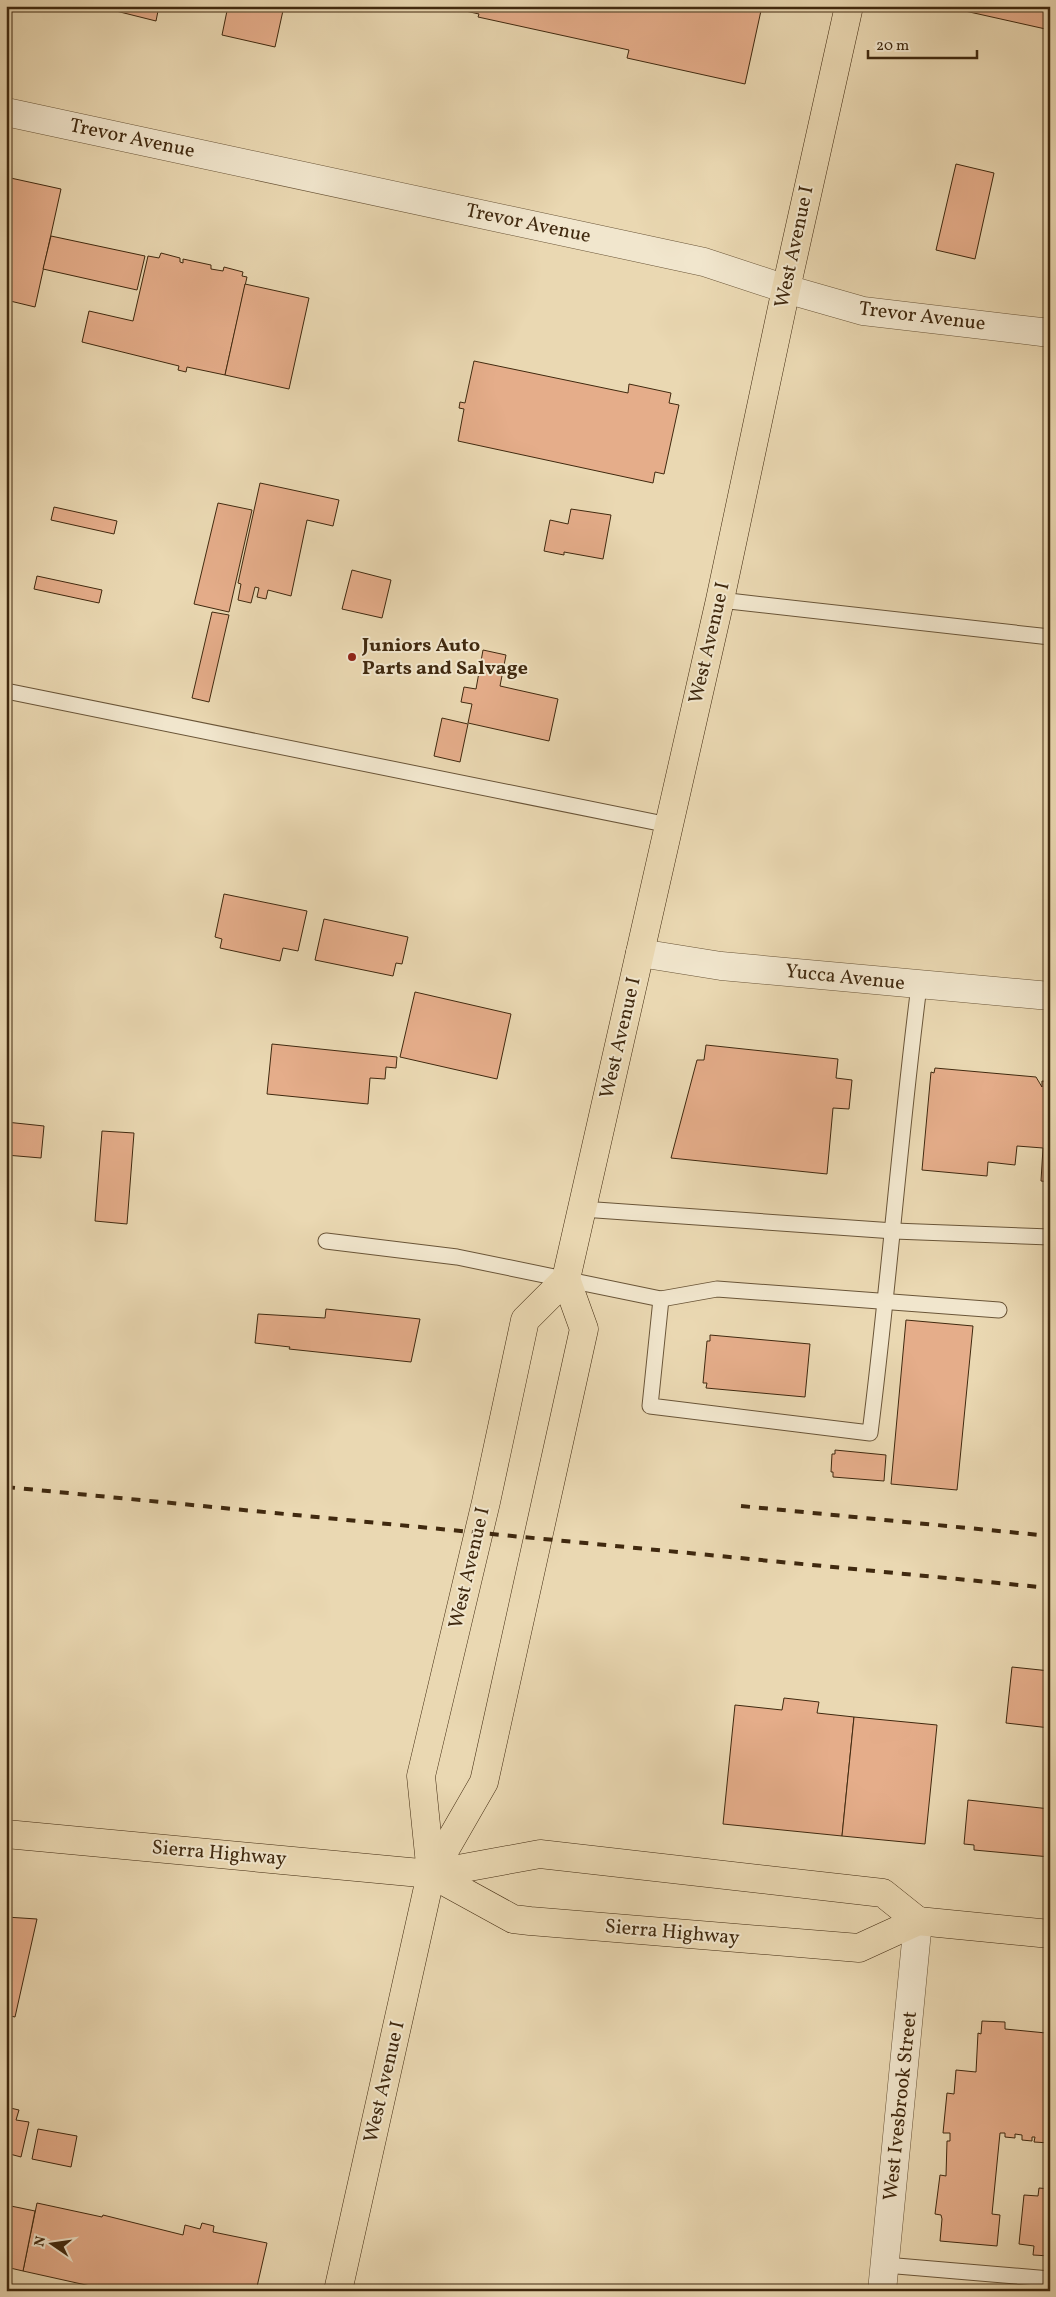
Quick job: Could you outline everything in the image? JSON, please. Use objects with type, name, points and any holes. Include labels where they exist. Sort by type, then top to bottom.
[{"type":"main road","name":"West Avenue I","points":[[431,1874],[421,1776],[486,1502],[525,1320],[566,1279],[720,600],[786,289],[849,6]]},
{"type":"main road","name":"West Avenue I","points":[[338,2291],[431,1874],[484,1782],[584,1329],[566,1279]]},
{"type":"main road","name":"Sierra Highway","points":[[6,1834],[431,1874],[540,1854],[883,1893],[918,1921],[859,1948],[530,1921],[513,1919],[431,1874]]},
{"type":"main road","points":[[918,1921],[1050,1934]]},
{"type":"street","name":"Trevor Avenue","points":[[6,112],[704,262],[786,289],[863,311],[1050,333]]},
{"type":"street","name":"Yucca Avenue","points":[[640,953],[721,966],[919,986],[1050,996]]},
{"type":"street","name":"West Ivesbrook Street","points":[[884,2278],[918,1921]]},
{"type":"lane","points":[[720,600],[1050,637]]},
{"type":"lane","points":[[6,692],[669,825]]},
{"type":"lane","points":[[661,1299],[650,1406],[870,1433],[887,1300],[909,1063],[919,986]]},
{"type":"lane","points":[[582,1209],[894,1231],[1050,1237]]},
{"type":"lane","points":[[326,1241],[457,1257],[661,1299],[717,1289],[887,1300],[999,1310]]},
{"type":"lane","points":[[884,2278],[1050,2279]]},
{"type":"building","points":[[96,6],[159,6],[156,21]]},
{"type":"building","points":[[228,6],[284,6],[275,47],[222,35]]},
{"type":"building","points":[[443,6],[762,6],[745,84],[627,58],[629,50],[478,17],[479,14]]},
{"type":"building","points":[[966,6],[1050,6],[1050,30],[965,11]]},
{"type":"building","points":[[956,164],[994,173],[975,259],[936,250]]},
{"type":"building","points":[[6,177],[61,189],[35,307],[6,300]]},
{"type":"building","points":[[51,236],[145,256],[137,290],[43,269]]},
{"type":"building","points":[[161,253],[180,258],[180,262],[183,263],[183,259],[211,265],[211,269],[223,271],[224,267],[243,272],[242,276],[247,277],[225,375],[187,367],[186,372],[178,370],[179,366],[82,342],[89,311],[133,321],[148,256],[159,258]]},
{"type":"building","points":[[245,284],[309,298],[289,389],[225,375]]},
{"type":"building","points":[[474,361],[628,393],[629,384],[671,393],[669,403],[679,405],[664,474],[655,472],[653,483],[458,441],[464,409],[459,408],[460,402],[465,403]]},
{"type":"building","points":[[260,483],[339,500],[333,526],[307,520],[291,596],[268,590],[266,599],[257,597],[259,588],[255,587],[251,603],[238,600],[241,584],[238,583]]},
{"type":"building","points":[[218,503],[252,510],[229,612],[194,604]]},
{"type":"building","points":[[54,507],[117,521],[114,534],[51,520]]},
{"type":"building","points":[[571,509],[611,515],[603,559],[564,552],[564,555],[544,551],[550,520],[568,524]]},
{"type":"building","points":[[352,570],[391,580],[382,618],[342,609]]},
{"type":"building","points":[[37,576],[102,590],[99,603],[34,589]]},
{"type":"building","points":[[212,612],[229,615],[209,702],[192,698]]},
{"type":"building","points":[[483,650],[506,655],[500,686],[558,699],[549,741],[468,723],[472,704],[461,702],[464,687],[476,689]]},
{"type":"building","points":[[442,718],[468,724],[460,762],[434,756]]},
{"type":"building","points":[[224,894],[307,911],[298,951],[283,948],[280,961],[220,948],[222,939],[215,937]]},
{"type":"building","points":[[324,919],[408,937],[402,964],[396,963],[393,976],[315,960]]},
{"type":"building","points":[[415,992],[511,1014],[497,1079],[400,1057]]},
{"type":"building","points":[[272,1044],[397,1057],[396,1068],[386,1067],[385,1079],[370,1078],[368,1104],[267,1094]]},
{"type":"building","points":[[706,1045],[838,1059],[836,1078],[852,1080],[849,1109],[833,1108],[827,1174],[671,1158],[697,1060],[704,1060]]},
{"type":"building","points":[[935,1068],[1036,1077],[1042,1087],[1042,1081],[1050,1082],[1048,1116],[1050,1116],[1050,1182],[1041,1181],[1043,1148],[1017,1146],[1015,1165],[988,1162],[987,1176],[922,1170],[931,1072],[934,1073]]},
{"type":"building","points":[[6,1122],[44,1126],[41,1158],[6,1155]]},
{"type":"building","points":[[102,1131],[134,1133],[127,1224],[95,1221]]},
{"type":"building","points":[[326,1309],[420,1319],[411,1362],[289,1349],[290,1347],[255,1343],[258,1314],[325,1318]]},
{"type":"building","points":[[906,1320],[973,1326],[957,1490],[891,1484]]},
{"type":"building","points":[[710,1335],[810,1344],[805,1397],[706,1388],[707,1383],[703,1383],[707,1341],[710,1341]]},
{"type":"building","points":[[835,1450],[886,1455],[884,1481],[833,1477],[833,1472],[831,1472],[832,1454],[835,1454]]},
{"type":"building","points":[[1012,1667],[1050,1671],[1050,1728],[1006,1723]]},
{"type":"building","points":[[784,1698],[819,1702],[817,1713],[854,1717],[842,1836],[723,1824],[735,1705],[782,1710]]},
{"type":"building","points":[[854,1717],[937,1725],[925,1844],[842,1836]]},
{"type":"building","points":[[968,1800],[1050,1809],[1050,1857],[974,1850],[974,1845],[964,1844]]},
{"type":"building","points":[[6,1917],[37,1919],[15,2017],[6,2015]]},
{"type":"building","points":[[982,2021],[1005,2022],[1005,2029],[1046,2033],[1046,2038],[1050,2039],[1050,2143],[1034,2142],[1035,2137],[1032,2137],[1032,2141],[1022,2140],[1022,2135],[1015,2134],[1015,2138],[1005,2137],[1005,2133],[1000,2133],[992,2214],[1000,2215],[997,2246],[940,2241],[942,2219],[941,2215],[935,2214],[940,2175],[946,2176],[947,2141],[950,2141],[950,2133],[943,2133],[947,2093],[954,2094],[956,2070],[976,2072],[978,2033],[981,2034]]},
{"type":"building","points":[[6,2107],[19,2110],[16,2120],[29,2122],[21,2157],[6,2153]]},
{"type":"building","points":[[38,2129],[77,2136],[71,2167],[32,2159]]},
{"type":"building","points":[[1039,2188],[1050,2189],[1050,2256],[1033,2255],[1034,2246],[1019,2244],[1024,2195],[1038,2196]]},
{"type":"building","points":[[37,2203],[102,2217],[103,2215],[183,2235],[185,2225],[200,2229],[202,2223],[214,2226],[213,2232],[267,2243],[256,2291],[113,2291],[23,2271]]},
{"type":"building","points":[[6,2205],[35,2211],[23,2271],[6,2267]]},
{"type":"railway","points":[[6,1487],[1050,1588]]},
{"type":"railway","points":[[741,1506],[1050,1536]]},
{"type":"place","name":"Juniors Auto Parts and Salvage","points":[[352,657]]}]
